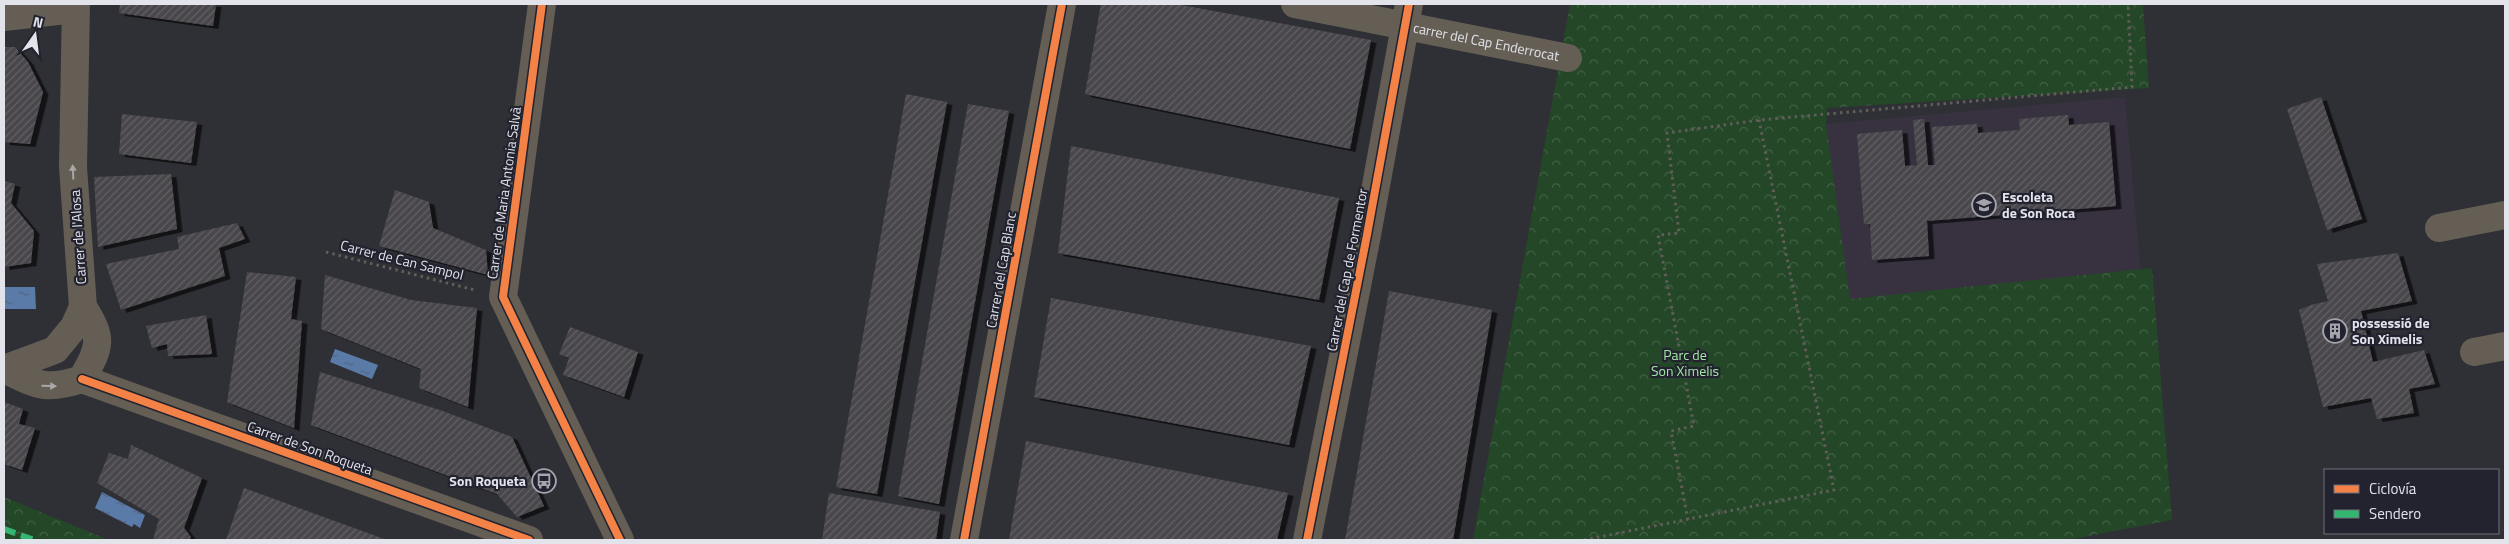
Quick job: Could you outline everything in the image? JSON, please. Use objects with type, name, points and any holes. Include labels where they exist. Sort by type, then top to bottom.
[{"type":"street","name":"Carrer de Maria Antonia Salvà","points":[[542,4],[502,297],[620,540]]},
{"type":"street","name":"Carrer del Cap Blanc","points":[[964,540],[1062,4]]},
{"type":"street","name":"carrer del Cap Enderrocat","points":[[1295,4],[1407,14],[1568,58]]},
{"type":"street","points":[[4,17],[76,6]]},
{"type":"street","name":"Carrer de l'Alosa","points":[[76,6],[73,167],[83,307],[96,326],[98,349],[82,379]]},
{"type":"street","name":"Carrer del Cap de Formentor","points":[[1307,540],[1367,235],[1407,14]]},
{"type":"street","points":[[2439,228],[2505,215]]},
{"type":"street","points":[[4,369],[55,350],[74,327],[83,307]]},
{"type":"street","points":[[2474,352],[2505,346]]},
{"type":"street","points":[[4,369],[41,386],[62,386],[82,379]]},
{"type":"street","name":"Carrer de Son Roqueta","points":[[82,379],[530,540]]},
{"type":"path","points":[[1688,520],[1671,431],[1694,426],[1658,235],[1679,233],[1667,133],[1759,120],[2132,87],[2128,4]]},
{"type":"path","points":[[1584,540],[1834,490],[1759,120]]},
{"type":"shaded area","name":"Escoleta de Son Roca","points":[[2125,97],[2142,286],[1843,313],[1826,124]]},
{"type":"green space","name":"Parc de Son Ximelis","points":[[1570,4],[2143,4],[2149,88],[1827,108],[1826,124],[1850,299],[2152,268],[2172,520],[2068,540],[1473,540]]},
{"type":"green space","points":[[4,497],[109,540],[4,540]]},
{"type":"water","points":[[4,287],[35,287],[36,309],[4,309]]},
{"type":"water","points":[[335,349],[378,365],[372,379],[330,362]]},
{"type":"water","points":[[102,492],[145,515],[140,528],[134,524],[132,527],[95,508]]},
{"type":"building","points":[[120,4],[216,4],[213,26],[119,13]]},
{"type":"building","points":[[1101,4],[1176,4],[1371,40],[1350,149],[1085,94]]},
{"type":"building","points":[[4,47],[15,47],[28,62],[43,92],[30,144],[4,142]]},
{"type":"building","points":[[906,94],[947,102],[877,494],[836,487]]},
{"type":"building","points":[[2321,97],[2362,219],[2327,230],[2287,109]]},
{"type":"building","points":[[968,104],[1009,111],[939,504],[898,496]]},
{"type":"building","points":[[122,114],[197,122],[191,163],[119,154]]},
{"type":"building","points":[[2068,115],[2069,125],[2109,122],[2116,206],[1927,221],[1929,256],[1872,260],[1870,224],[1864,224],[1857,134],[1902,130],[1905,166],[1917,165],[1913,120],[1924,119],[1928,165],[1935,165],[1932,127],[1977,124],[1978,133],[2020,130],[2019,119]]},
{"type":"building","points":[[1071,146],[1339,198],[1319,300],[1058,253]]},
{"type":"building","points":[[171,174],[177,229],[98,247],[94,177]]},
{"type":"building","points":[[4,181],[15,184],[11,203],[34,231],[31,263],[4,267]]},
{"type":"building","points":[[395,190],[429,202],[433,228],[486,250],[488,275],[379,246]]},
{"type":"building","points":[[237,223],[245,239],[219,248],[225,276],[121,310],[106,264],[179,249],[177,237]]},
{"type":"building","name":"possessió de Son Ximelis","points":[[2398,253],[2412,301],[2361,311],[2373,362],[2424,350],[2435,384],[2409,389],[2414,413],[2377,419],[2371,398],[2323,407],[2299,310],[2328,301],[2317,264]]},
{"type":"building","points":[[247,272],[296,277],[291,319],[302,321],[294,428],[227,402]]},
{"type":"building","points":[[325,275],[411,300],[477,308],[468,407],[419,388],[421,369],[321,329]]},
{"type":"building","points":[[1389,291],[1492,310],[1453,540],[1345,540]]},
{"type":"building","points":[[1051,298],[1311,346],[1289,445],[1034,397]]},
{"type":"building","points":[[206,315],[212,354],[168,356],[167,344],[152,348],[146,326]]},
{"type":"building","points":[[570,327],[638,352],[624,397],[563,375],[569,358],[559,354]]},
{"type":"building","points":[[320,372],[440,410],[512,437],[544,506],[517,517],[497,494],[311,425]]},
{"type":"building","points":[[4,402],[23,409],[19,424],[35,428],[22,470],[4,464]]},
{"type":"building","points":[[1026,441],[1288,493],[1277,540],[1009,540]]},
{"type":"building","points":[[131,445],[202,478],[184,528],[191,537],[189,540],[153,540],[159,519],[97,483],[109,453],[128,459]]},
{"type":"building","points":[[244,488],[387,540],[226,540]]},
{"type":"building","points":[[829,493],[940,512],[936,540],[822,540]]},
{"type":"marked path","points":[[4,529],[34,540]]},
{"type":"cycle path","points":[[542,4],[503,297],[620,540]]},
{"type":"cycle path","points":[[964,540],[1062,4]]},
{"type":"cycle path","points":[[1307,540],[1367,235],[1409,4]]},
{"type":"cycle path","points":[[82,379],[529,540]]},
{"type":"place","name":"Escoleta de Son Roca","points":[[1984,205]]},
{"type":"place","name":"possessió de Son Ximelis","points":[[2335,331]]},
{"type":"place","name":"Son Roqueta","points":[[544,481]]}]
